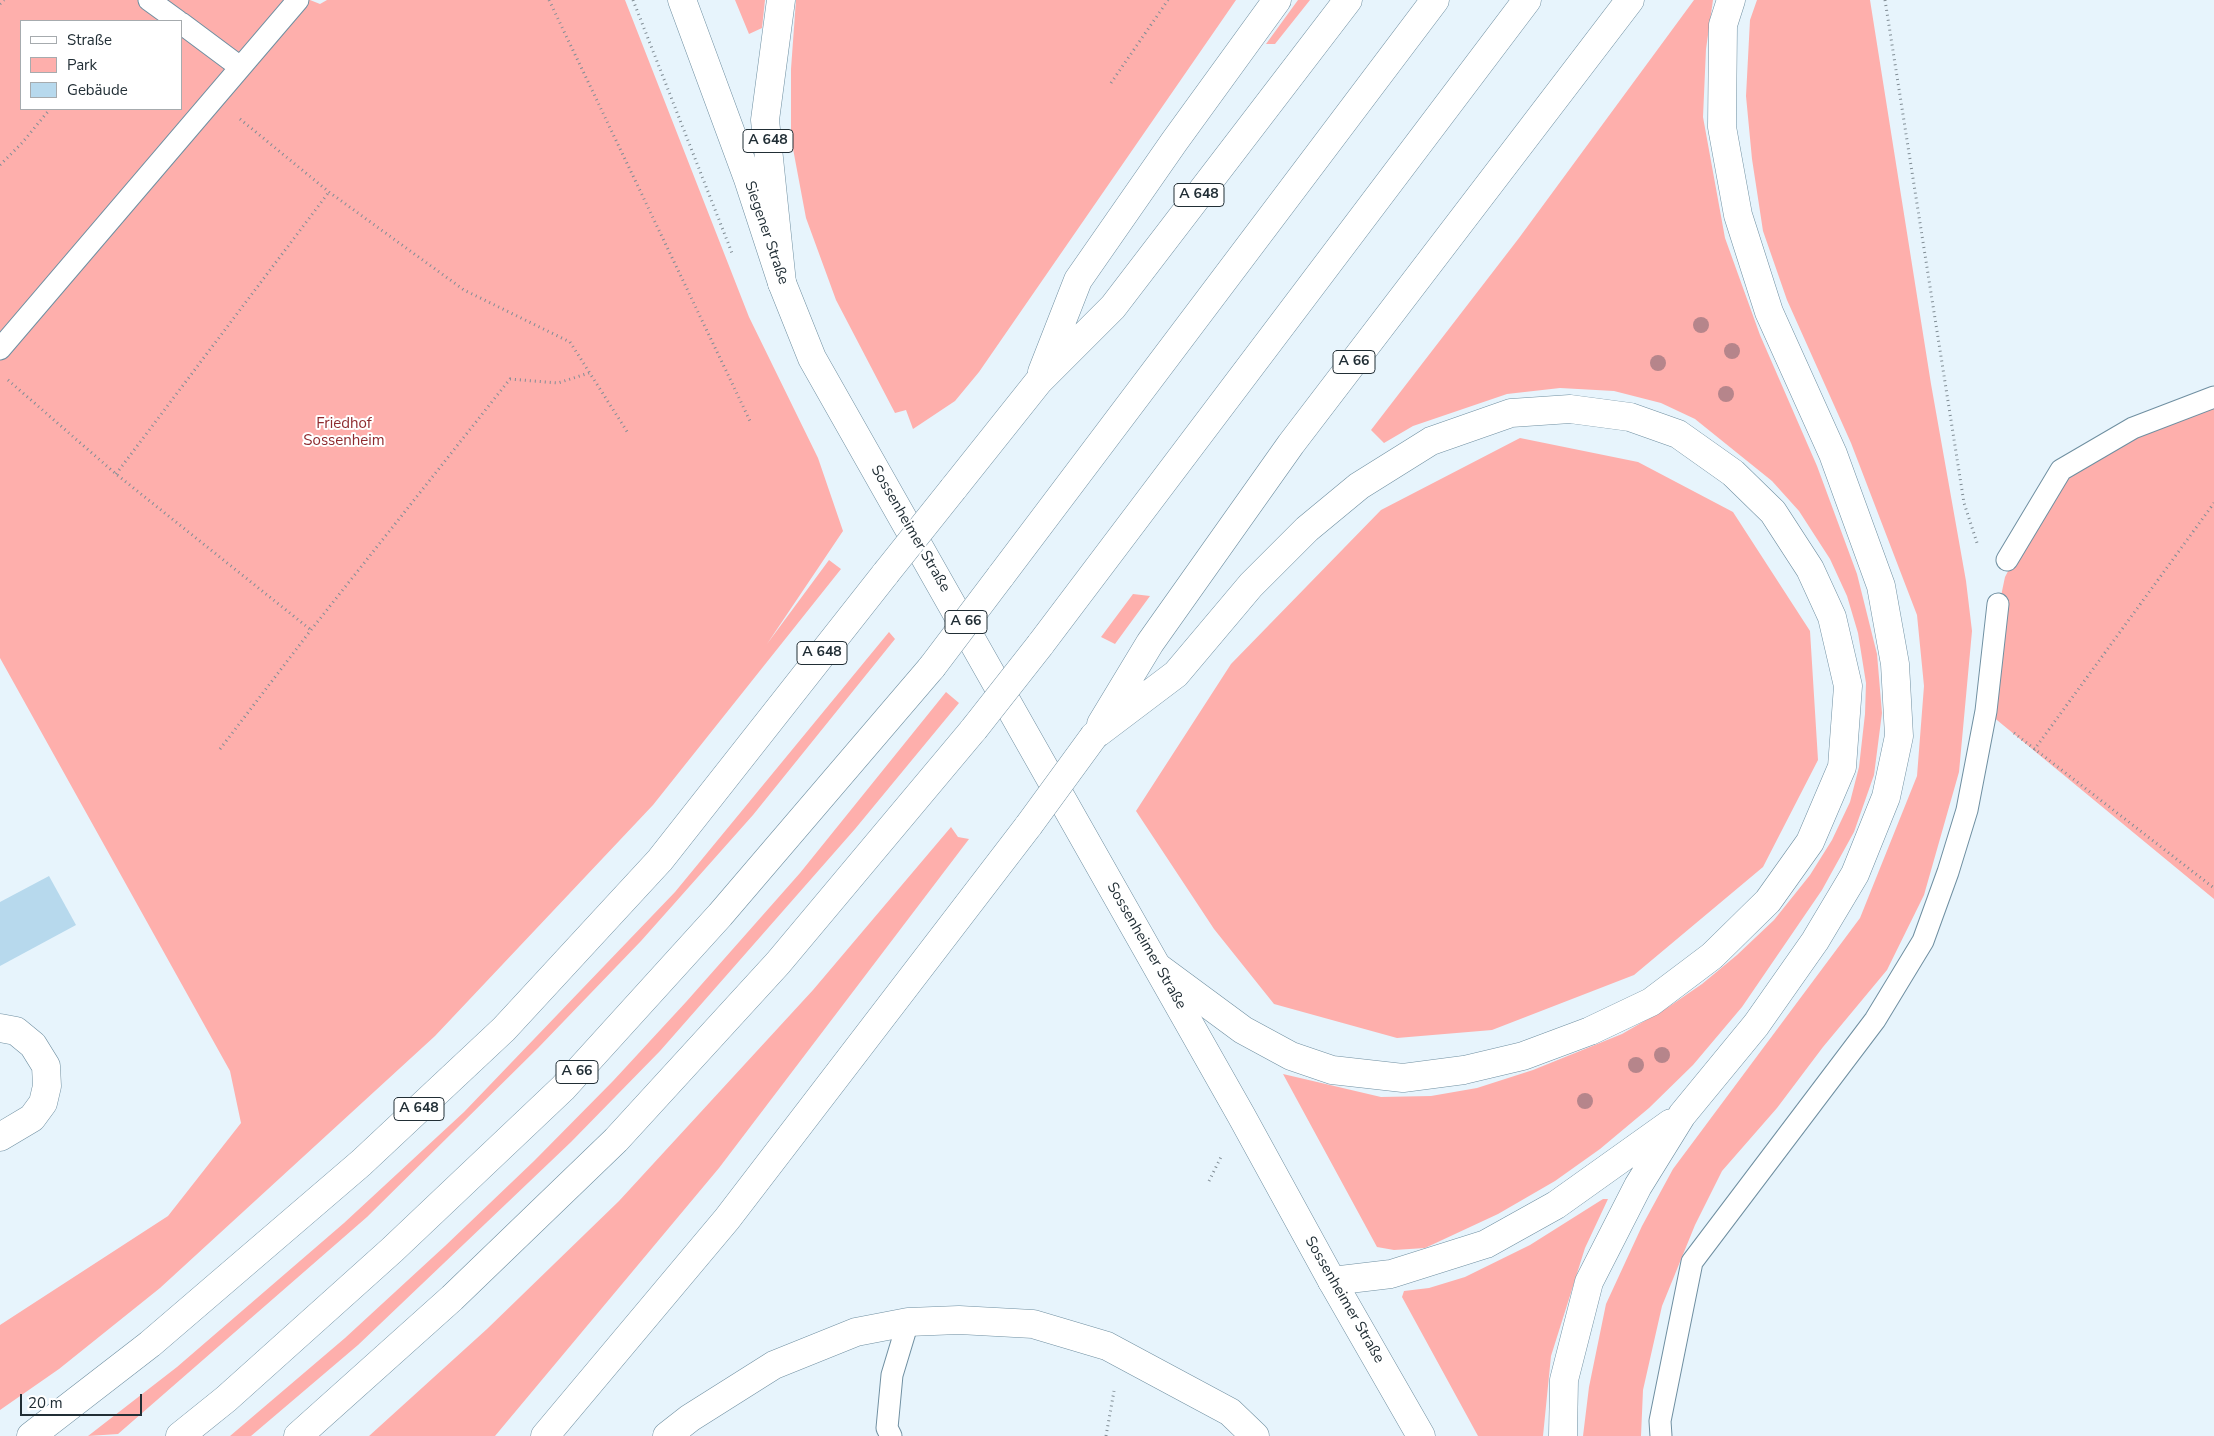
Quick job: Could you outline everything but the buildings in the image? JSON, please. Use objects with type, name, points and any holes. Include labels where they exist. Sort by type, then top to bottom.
[{"type":"main road","name":"Siegener Straße","points":[[682,0],[748,179],[782,283],[812,358],[869,458]]},
{"type":"main road","name":"A 648","points":[[781,0],[765,120],[782,283]]},
{"type":"main road","name":"A 648","points":[[1039,381],[1078,280],[1276,0]]},
{"type":"main road","name":"A 648","points":[[30,1436],[150,1344],[354,1170],[504,1029],[660,860],[1039,381],[1113,307],[1348,0]]},
{"type":"main road","name":"A 66","points":[[180,1436],[226,1399],[392,1250],[563,1088],[720,915],[932,666],[1435,0]]},
{"type":"main road","points":[[298,1436],[452,1298],[616,1140],[778,963],[974,729],[1040,645],[1527,0]]},
{"type":"main road","name":"A 66","points":[[545,1436],[727,1219],[1029,825],[1094,736],[1150,643],[1291,444],[1630,0]]},
{"type":"main road","points":[[1563,1436],[1564,1380],[1589,1282],[1638,1186],[1682,1115],[1756,1025],[1815,941],[1855,874],[1886,797],[1899,736],[1895,664],[1881,586],[1833,454],[1769,312],[1738,216],[1722,127],[1723,24],[1731,0]]},
{"type":"main road","points":[[1094,736],[1176,674],[1250,585],[1307,529],[1359,486],[1431,441],[1511,413],[1570,409],[1630,417],[1678,434],[1734,473],[1773,512],[1810,569],[1832,617],[1848,686],[1842,768],[1810,842],[1768,901],[1712,956],[1651,1002],[1590,1032],[1523,1056],[1464,1070],[1403,1078],[1332,1070],[1291,1056],[1243,1030],[1159,968]]},
{"type":"main road","name":"Sossenheimer Straße","points":[[869,458],[1159,968],[1332,1281],[1421,1436]]},
{"type":"main road","points":[[0,1028],[16,1031],[33,1045],[46,1066],[47,1086],[43,1103],[32,1118],[0,1137]]},
{"type":"main road","points":[[1332,1281],[1391,1274],[1486,1244],[1556,1205],[1682,1115]]},
{"type":"main road","points":[[668,1436],[690,1418],[774,1365],[856,1332],[908,1322],[959,1320],[1033,1324],[1107,1346],[1230,1412],[1255,1436]]},
{"type":"main road","points":[[1230,1412],[1250,1436]]},
{"type":"lane","points":[[149,0],[177,20]]},
{"type":"lane","points":[[0,349],[298,0]]},
{"type":"lane","points":[[182,25],[240,67]]},
{"type":"lane","points":[[2007,560],[2061,470],[2132,428],[2214,397]]},
{"type":"lane","points":[[1661,1436],[1660,1421],[1692,1262],[1875,1020],[1923,941],[1948,872],[1967,810],[1986,711],[1998,604]]},
{"type":"lane","points":[[891,1436],[887,1428],[892,1375],[908,1322]]},
{"type":"path","points":[[0,4],[4,0]]},
{"type":"path","points":[[549,0],[751,423]]},
{"type":"path","points":[[1111,82],[1168,0]]},
{"type":"path","points":[[1885,0],[1964,503],[1979,549]]},
{"type":"path","points":[[214,98],[329,192],[464,290],[570,342],[628,433]]},
{"type":"path","points":[[0,165],[22,143],[49,110]]},
{"type":"path","points":[[116,474],[329,192]]},
{"type":"path","points":[[220,749],[311,630],[510,379],[558,383],[589,373]]},
{"type":"path","points":[[7,379],[116,474],[311,630]]},
{"type":"path","points":[[2034,750],[2214,503]]},
{"type":"path","points":[[1986,711],[2214,888]]},
{"type":"path","points":[[1106,1436],[1114,1391]]},
{"type":"green space","name":"Friedhof Sossenheim","points":[[0,0],[310,0],[320,4],[327,0],[625,0],[749,317],[818,458],[843,531],[767,644],[829,560],[841,569],[653,805],[435,1036],[160,1288],[59,1369],[0,1410],[0,1325],[168,1216],[241,1123],[230,1071],[0,658]]},
{"type":"green space","points":[[735,0],[765,0],[762,28],[749,34]]},
{"type":"green space","points":[[796,0],[1236,0],[979,372],[955,401],[913,429],[906,410],[895,413],[836,300],[806,218],[791,138],[791,69]]},
{"type":"green space","points":[[1298,0],[1310,0],[1275,44],[1266,44]]},
{"type":"green space","points":[[1694,0],[1713,0],[1706,49],[1703,117],[1725,238],[1760,335],[1817,466],[1857,574],[1877,654],[1882,713],[1874,775],[1854,832],[1822,890],[1742,1007],[1693,1065],[1649,1108],[1600,1149],[1555,1181],[1498,1214],[1425,1248],[1394,1250],[1377,1247],[1283,1074],[1381,1097],[1431,1096],[1477,1088],[1533,1070],[1622,1034],[1667,1008],[1702,984],[1737,955],[1774,920],[1810,875],[1832,840],[1850,802],[1859,767],[1865,714],[1866,683],[1858,633],[1847,596],[1830,559],[1799,511],[1772,481],[1695,419],[1661,403],[1614,391],[1560,388],[1507,394],[1413,426],[1384,443],[1371,430],[1519,238]]},
{"type":"green space","points":[[1757,0],[1870,0],[1931,384],[1966,581],[1972,631],[1959,772],[1924,895],[1887,970],[1823,1047],[1777,1108],[1722,1171],[1695,1225],[1662,1306],[1643,1390],[1641,1436],[1583,1436],[1589,1387],[1606,1304],[1642,1226],[1673,1169],[1860,918],[1917,776],[1924,686],[1917,615],[1851,443],[1787,300],[1763,231],[1752,159],[1746,96],[1750,20]]},
{"type":"green space","points":[[2214,397],[2214,899],[1986,711],[1994,629],[2005,577],[2061,470]]},
{"type":"green space","points":[[1520,438],[1638,462],[1733,512],[1810,631],[1818,760],[1763,867],[1634,975],[1492,1030],[1397,1038],[1274,1004],[1214,929],[1136,811],[1231,664],[1381,510]]},
{"type":"green space","points":[[1133,594],[1150,596],[1115,644],[1101,637]]},
{"type":"green space","points":[[889,632],[895,639],[753,815],[641,941],[538,1048],[367,1217],[118,1434],[88,1436],[177,1367],[344,1223],[464,1112],[675,892]]},
{"type":"green space","points":[[946,692],[959,703],[855,829],[660,1051],[571,1142],[358,1345],[251,1436],[230,1436],[345,1338],[445,1246],[534,1161],[613,1081],[800,873]]},
{"type":"green space","points":[[951,827],[958,837],[969,839],[719,1168],[495,1436],[369,1436],[487,1329],[619,1201],[813,990]]},
{"type":"green space","points":[[1603,1199],[1608,1199],[1585,1248],[1551,1356],[1543,1436],[1478,1436],[1402,1297],[1404,1291],[1429,1288],[1465,1277],[1530,1245]]}]
